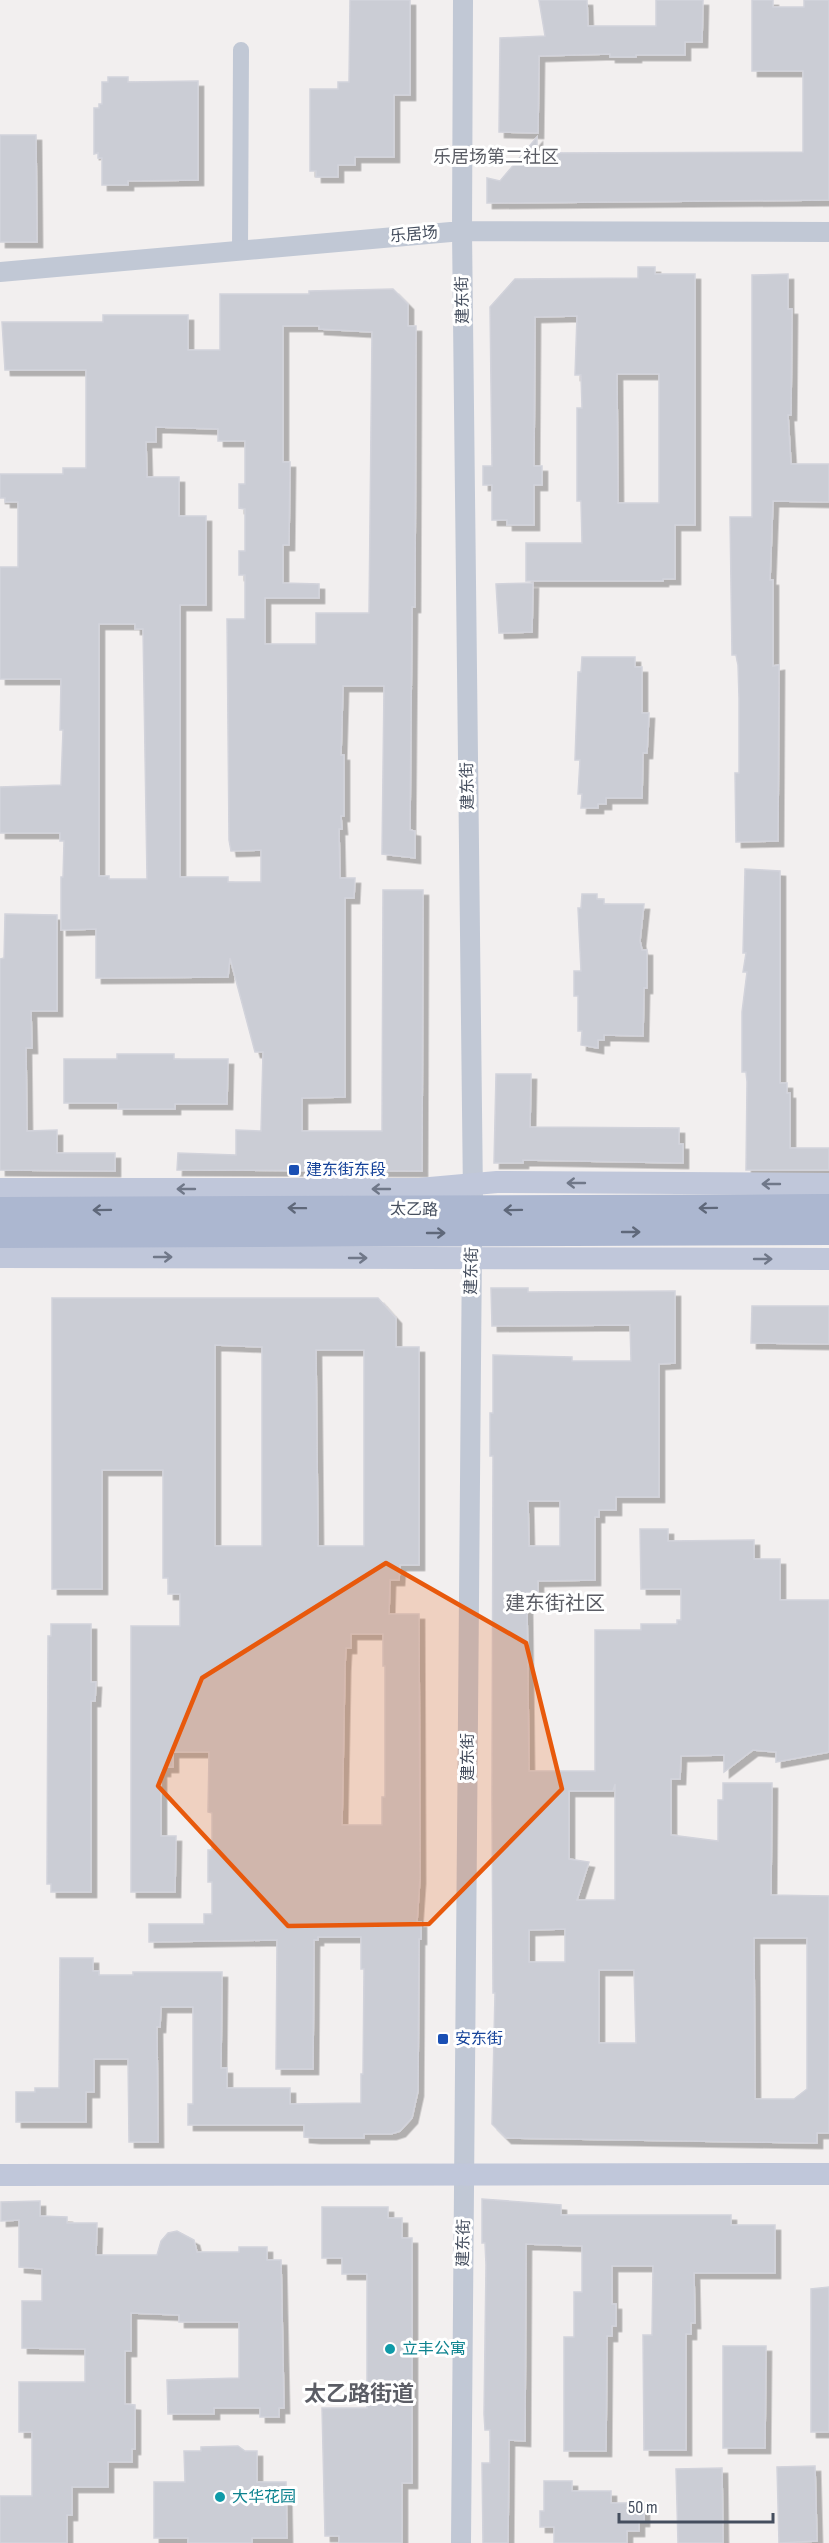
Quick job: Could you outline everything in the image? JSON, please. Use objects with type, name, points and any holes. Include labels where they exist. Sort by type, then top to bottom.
[{"type":"main road","points":[[0,1189],[419,1189],[472,1184],[829,1184]]},
{"type":"main road","name":"太乙路","points":[[0,1235],[473,1221],[829,1207]]},
{"type":"main road","name":"太乙路","points":[[0,1210],[228,1208],[473,1221],[829,1232]]},
{"type":"main road","points":[[0,1257],[829,1259]]},
{"type":"main road","points":[[0,2175],[829,2174]]},
{"type":"street","name":"建东街","points":[[461,2543],[473,1221],[462,231],[463,0]]},
{"type":"street","points":[[240,250],[241,50]]},
{"type":"street","name":"乐居场","points":[[0,272],[462,231],[829,232]]},
{"type":"highlighted area","points":[[386,1563],[526,1643],[562,1789],[429,1924],[288,1926],[158,1786],[202,1678]]},
{"type":"building","points":[[350,0],[410,0],[410,95],[394,95],[394,157],[355,157],[355,165],[338,165],[338,177],[316,177],[316,171],[310,171],[310,89],[338,89],[338,82],[349,82]]},
{"type":"building","points":[[539,0],[587,0],[588,26],[656,26],[656,0],[703,0],[702,42],[685,42],[685,55],[539,56],[538,133],[499,132],[500,38],[545,36]]},
{"type":"building","points":[[752,0],[773,0],[773,7],[804,7],[804,0],[829,0],[829,200],[487,203],[487,178],[500,181],[537,137],[537,153],[803,152],[803,71],[752,71]]},
{"type":"building","points":[[108,77],[128,77],[128,82],[198,81],[198,180],[128,181],[128,185],[102,185],[102,158],[98,158],[98,153],[94,154],[94,108],[99,108],[99,104],[102,104],[102,82],[108,82]]},
{"type":"building","points":[[0,135],[36,135],[37,242],[0,242]]},
{"type":"building","points":[[638,267],[655,267],[655,274],[695,274],[695,525],[675,525],[675,579],[663,579],[663,581],[526,581],[526,543],[582,543],[581,501],[577,501],[577,408],[582,408],[581,375],[575,375],[577,316],[535,317],[534,466],[542,466],[542,485],[534,485],[534,525],[507,525],[507,520],[492,520],[492,485],[483,485],[483,466],[492,466],[490,307],[515,279],[638,278]],"holes":[[[617,374],[659,374],[659,503],[618,503]]]},
{"type":"building","points":[[788,274],[788,309],[792,309],[791,415],[788,415],[791,464],[829,464],[829,502],[773,501],[770,580],[773,580],[773,666],[779,665],[778,841],[736,842],[735,773],[739,773],[739,698],[738,665],[736,655],[732,655],[730,517],[752,517],[752,275]]},
{"type":"building","points":[[393,289],[408,304],[408,326],[416,326],[415,607],[412,607],[410,830],[415,831],[415,858],[382,854],[384,686],[343,686],[341,755],[344,755],[344,816],[341,816],[342,829],[339,829],[340,878],[355,878],[354,898],[345,898],[345,1097],[302,1098],[302,1131],[382,1131],[383,890],[423,890],[422,1171],[177,1170],[178,1153],[236,1155],[236,1130],[261,1131],[263,1052],[255,1052],[230,958],[228,977],[96,978],[96,929],[61,930],[64,841],[60,841],[60,833],[0,833],[0,787],[61,785],[63,730],[60,730],[61,679],[0,679],[0,567],[18,567],[18,502],[5,502],[5,498],[0,498],[0,474],[63,474],[63,468],[86,468],[86,370],[5,370],[2,322],[103,322],[103,315],[188,315],[188,350],[220,350],[220,294],[309,294],[309,291]],"holes":[[[283,326],[319,326],[319,329],[372,332],[369,613],[316,613],[316,644],[265,644],[265,598],[319,598],[319,584],[283,583],[283,545],[289,545],[290,462],[283,462]],[[156,427],[218,429],[218,441],[245,441],[245,484],[239,484],[239,508],[245,509],[245,551],[239,551],[239,575],[245,575],[245,619],[227,619],[229,840],[231,851],[261,850],[261,882],[228,882],[228,877],[180,877],[180,605],[206,605],[206,516],[179,516],[179,477],[147,477],[146,442],[156,442]],[[99,624],[135,624],[135,629],[143,629],[147,879],[109,879],[109,876],[99,876]]]},
{"type":"building","points":[[533,583],[532,632],[499,633],[496,584]]},
{"type":"building","points":[[582,657],[635,657],[635,667],[642,667],[642,713],[649,713],[647,753],[643,753],[642,798],[606,798],[606,804],[598,804],[598,808],[581,808],[582,794],[578,794],[580,760],[575,760],[578,672],[581,672]]},
{"type":"building","points":[[745,869],[780,871],[780,1083],[787,1083],[787,1093],[790,1093],[790,1148],[829,1148],[829,1170],[746,1170],[747,1082],[746,1072],[742,1072],[742,1012],[747,972],[743,972],[746,953],[743,953]]},
{"type":"building","points":[[582,894],[597,894],[597,899],[604,899],[604,904],[644,904],[640,941],[642,950],[647,950],[643,1036],[604,1035],[604,1040],[598,1040],[598,1048],[581,1045],[582,1031],[578,1031],[578,996],[574,996],[574,971],[581,971],[578,908],[581,908]]},
{"type":"building","points":[[5,914],[57,915],[57,1011],[31,1011],[32,1048],[26,1048],[27,1131],[57,1130],[57,1153],[115,1153],[115,1171],[0,1170],[0,959],[4,958]]},
{"type":"building","points":[[117,1054],[174,1054],[174,1059],[228,1059],[227,1104],[175,1104],[175,1109],[118,1109],[118,1103],[64,1103],[64,1059],[117,1059]]},
{"type":"building","points":[[496,1074],[531,1074],[530,1127],[679,1128],[679,1144],[683,1144],[683,1163],[523,1160],[523,1163],[494,1163]]},
{"type":"building","points":[[491,1288],[528,1288],[528,1292],[675,1291],[675,1363],[659,1364],[659,1497],[616,1497],[616,1510],[599,1510],[599,1517],[595,1517],[595,1580],[538,1581],[538,1602],[527,1602],[529,1771],[595,1771],[595,1630],[641,1630],[641,1624],[677,1624],[677,1620],[681,1620],[681,1589],[641,1589],[640,1529],[668,1529],[668,1541],[754,1540],[754,1559],[780,1559],[780,1600],[829,1600],[829,1752],[776,1762],[776,1752],[753,1750],[724,1772],[724,1755],[681,1756],[680,1779],[671,1779],[671,1835],[718,1841],[718,1800],[723,1800],[723,1783],[772,1783],[771,1895],[829,1896],[829,2133],[817,2133],[817,2143],[506,2138],[492,2124],[495,1993],[493,1993],[492,1798],[493,1456],[490,1456],[490,1413],[493,1413],[493,1355],[572,1357],[572,1361],[631,1361],[630,1325],[492,1326]],"holes":[[[528,1501],[560,1501],[560,1546],[529,1546]],[[615,1784],[615,1900],[577,1900],[589,1862],[569,1859],[569,1791],[613,1791]],[[565,1929],[565,1962],[529,1962],[529,1930]],[[754,1938],[807,1938],[807,2089],[794,2099],[755,2099]],[[599,1970],[634,1970],[636,2043],[599,2043]]]},
{"type":"building","points":[[52,1298],[378,1298],[396,1318],[396,1347],[419,1347],[419,1565],[400,1565],[399,1580],[390,1580],[389,1614],[419,1614],[420,1878],[417,1922],[421,1922],[421,1939],[419,1939],[418,2091],[412,2118],[400,2131],[391,2134],[364,2134],[364,2138],[315,2138],[304,2137],[304,2125],[188,2125],[188,2104],[193,2104],[193,2007],[161,2007],[160,2027],[157,2027],[158,2142],[129,2142],[128,2059],[94,2059],[94,2092],[86,2092],[86,2122],[16,2122],[16,2092],[35,2092],[35,2088],[59,2088],[60,1958],[93,1958],[93,1971],[99,1971],[99,1975],[133,1975],[133,1972],[222,1972],[221,2068],[227,2068],[227,2088],[290,2088],[290,2104],[361,2103],[361,2074],[363,2074],[364,1969],[361,1969],[361,1937],[318,1937],[318,1940],[314,1940],[313,2069],[276,2069],[277,1940],[149,1942],[149,1924],[204,1924],[204,1914],[212,1914],[212,1882],[208,1882],[208,1850],[212,1850],[212,1813],[208,1812],[209,1752],[173,1752],[173,1767],[165,1767],[165,1771],[161,1771],[161,1836],[176,1836],[175,1892],[131,1892],[131,1626],[180,1626],[180,1594],[168,1594],[168,1578],[163,1578],[163,1470],[102,1470],[102,1589],[52,1589]],"holes":[[[215,1345],[262,1347],[262,1546],[215,1546]],[[316,1350],[364,1350],[364,1546],[318,1546]],[[351,1634],[383,1634],[385,1797],[382,1797],[382,1825],[342,1825],[345,1666],[346,1648],[351,1648]]]},
{"type":"building","points":[[752,1306],[829,1306],[829,1344],[751,1343]]},
{"type":"building","points":[[51,1624],[91,1624],[91,1682],[96,1682],[95,1701],[91,1701],[91,1892],[51,1892],[51,1884],[47,1884],[48,1636],[51,1636]]},
{"type":"building","points":[[482,2199],[561,2205],[561,2215],[731,2215],[731,2225],[775,2225],[775,2273],[694,2273],[695,2323],[691,2323],[691,2334],[686,2334],[686,2450],[644,2450],[643,2335],[652,2335],[653,2266],[612,2266],[612,2304],[616,2304],[616,2326],[612,2326],[612,2336],[607,2336],[606,2451],[564,2451],[564,2337],[574,2337],[574,2292],[582,2292],[582,2246],[526,2244],[525,2441],[509,2440],[508,2543],[483,2543],[482,2463],[490,2463],[490,2430],[485,2430],[484,2414],[486,2265],[485,2243],[482,2243]]},
{"type":"building","points":[[40,2201],[40,2216],[67,2217],[67,2223],[97,2223],[96,2255],[157,2255],[161,2241],[168,2233],[177,2231],[194,2240],[197,2252],[239,2252],[239,2247],[267,2247],[267,2260],[281,2260],[284,2408],[279,2408],[279,2417],[260,2417],[260,2408],[214,2408],[214,2414],[168,2414],[167,2380],[239,2378],[239,2322],[179,2322],[179,2315],[131,2313],[131,2351],[125,2351],[125,2404],[135,2405],[135,2449],[132,2449],[132,2462],[108,2462],[108,2487],[72,2487],[72,2515],[67,2515],[67,2543],[0,2543],[0,2496],[32,2496],[32,2432],[19,2432],[19,2382],[85,2382],[85,2349],[22,2348],[22,2301],[42,2301],[42,2269],[19,2267],[19,2220],[1,2221],[1,2202]]},
{"type":"building","points":[[322,2207],[388,2207],[388,2218],[402,2218],[402,2238],[412,2238],[412,2483],[402,2483],[402,2543],[339,2543],[339,2536],[325,2536],[322,2408],[367,2408],[367,2274],[342,2274],[342,2258],[322,2258]]},
{"type":"building","points":[[829,2287],[829,2432],[811,2432],[811,2289]]},
{"type":"building","points":[[723,2346],[766,2346],[765,2448],[723,2448]]},
{"type":"building","name":"大华花园","points":[[238,2446],[245,2451],[257,2451],[257,2482],[286,2482],[287,2538],[252,2538],[252,2543],[188,2543],[188,2538],[154,2538],[154,2482],[185,2482],[184,2451],[201,2451],[201,2447]]},
{"type":"building","points":[[815,2466],[817,2541],[779,2543],[777,2467]]},
{"type":"building","points":[[722,2468],[723,2543],[678,2543],[676,2469]]},
{"type":"building","points":[[544,2481],[572,2481],[572,2491],[611,2491],[611,2503],[644,2503],[644,2521],[639,2521],[639,2531],[627,2531],[627,2543],[554,2543],[554,2527],[540,2527],[540,2511],[544,2511]]},
{"type":"place","name":"建东街东段","points":[[294,1170]]},
{"type":"place","name":"安东街","points":[[443,2039]]},
{"type":"place","name":"立丰公寓","points":[[390,2349]]},
{"type":"place","name":"大华花园","points":[[220,2497]]},
{"type":"district","name":"乐居场第二社区","points":[[496,157]]},
{"type":"district","name":"建东街社区","points":[[555,1604]]},
{"type":"district","name":"太乙路街道","points":[[359,2394]]}]
